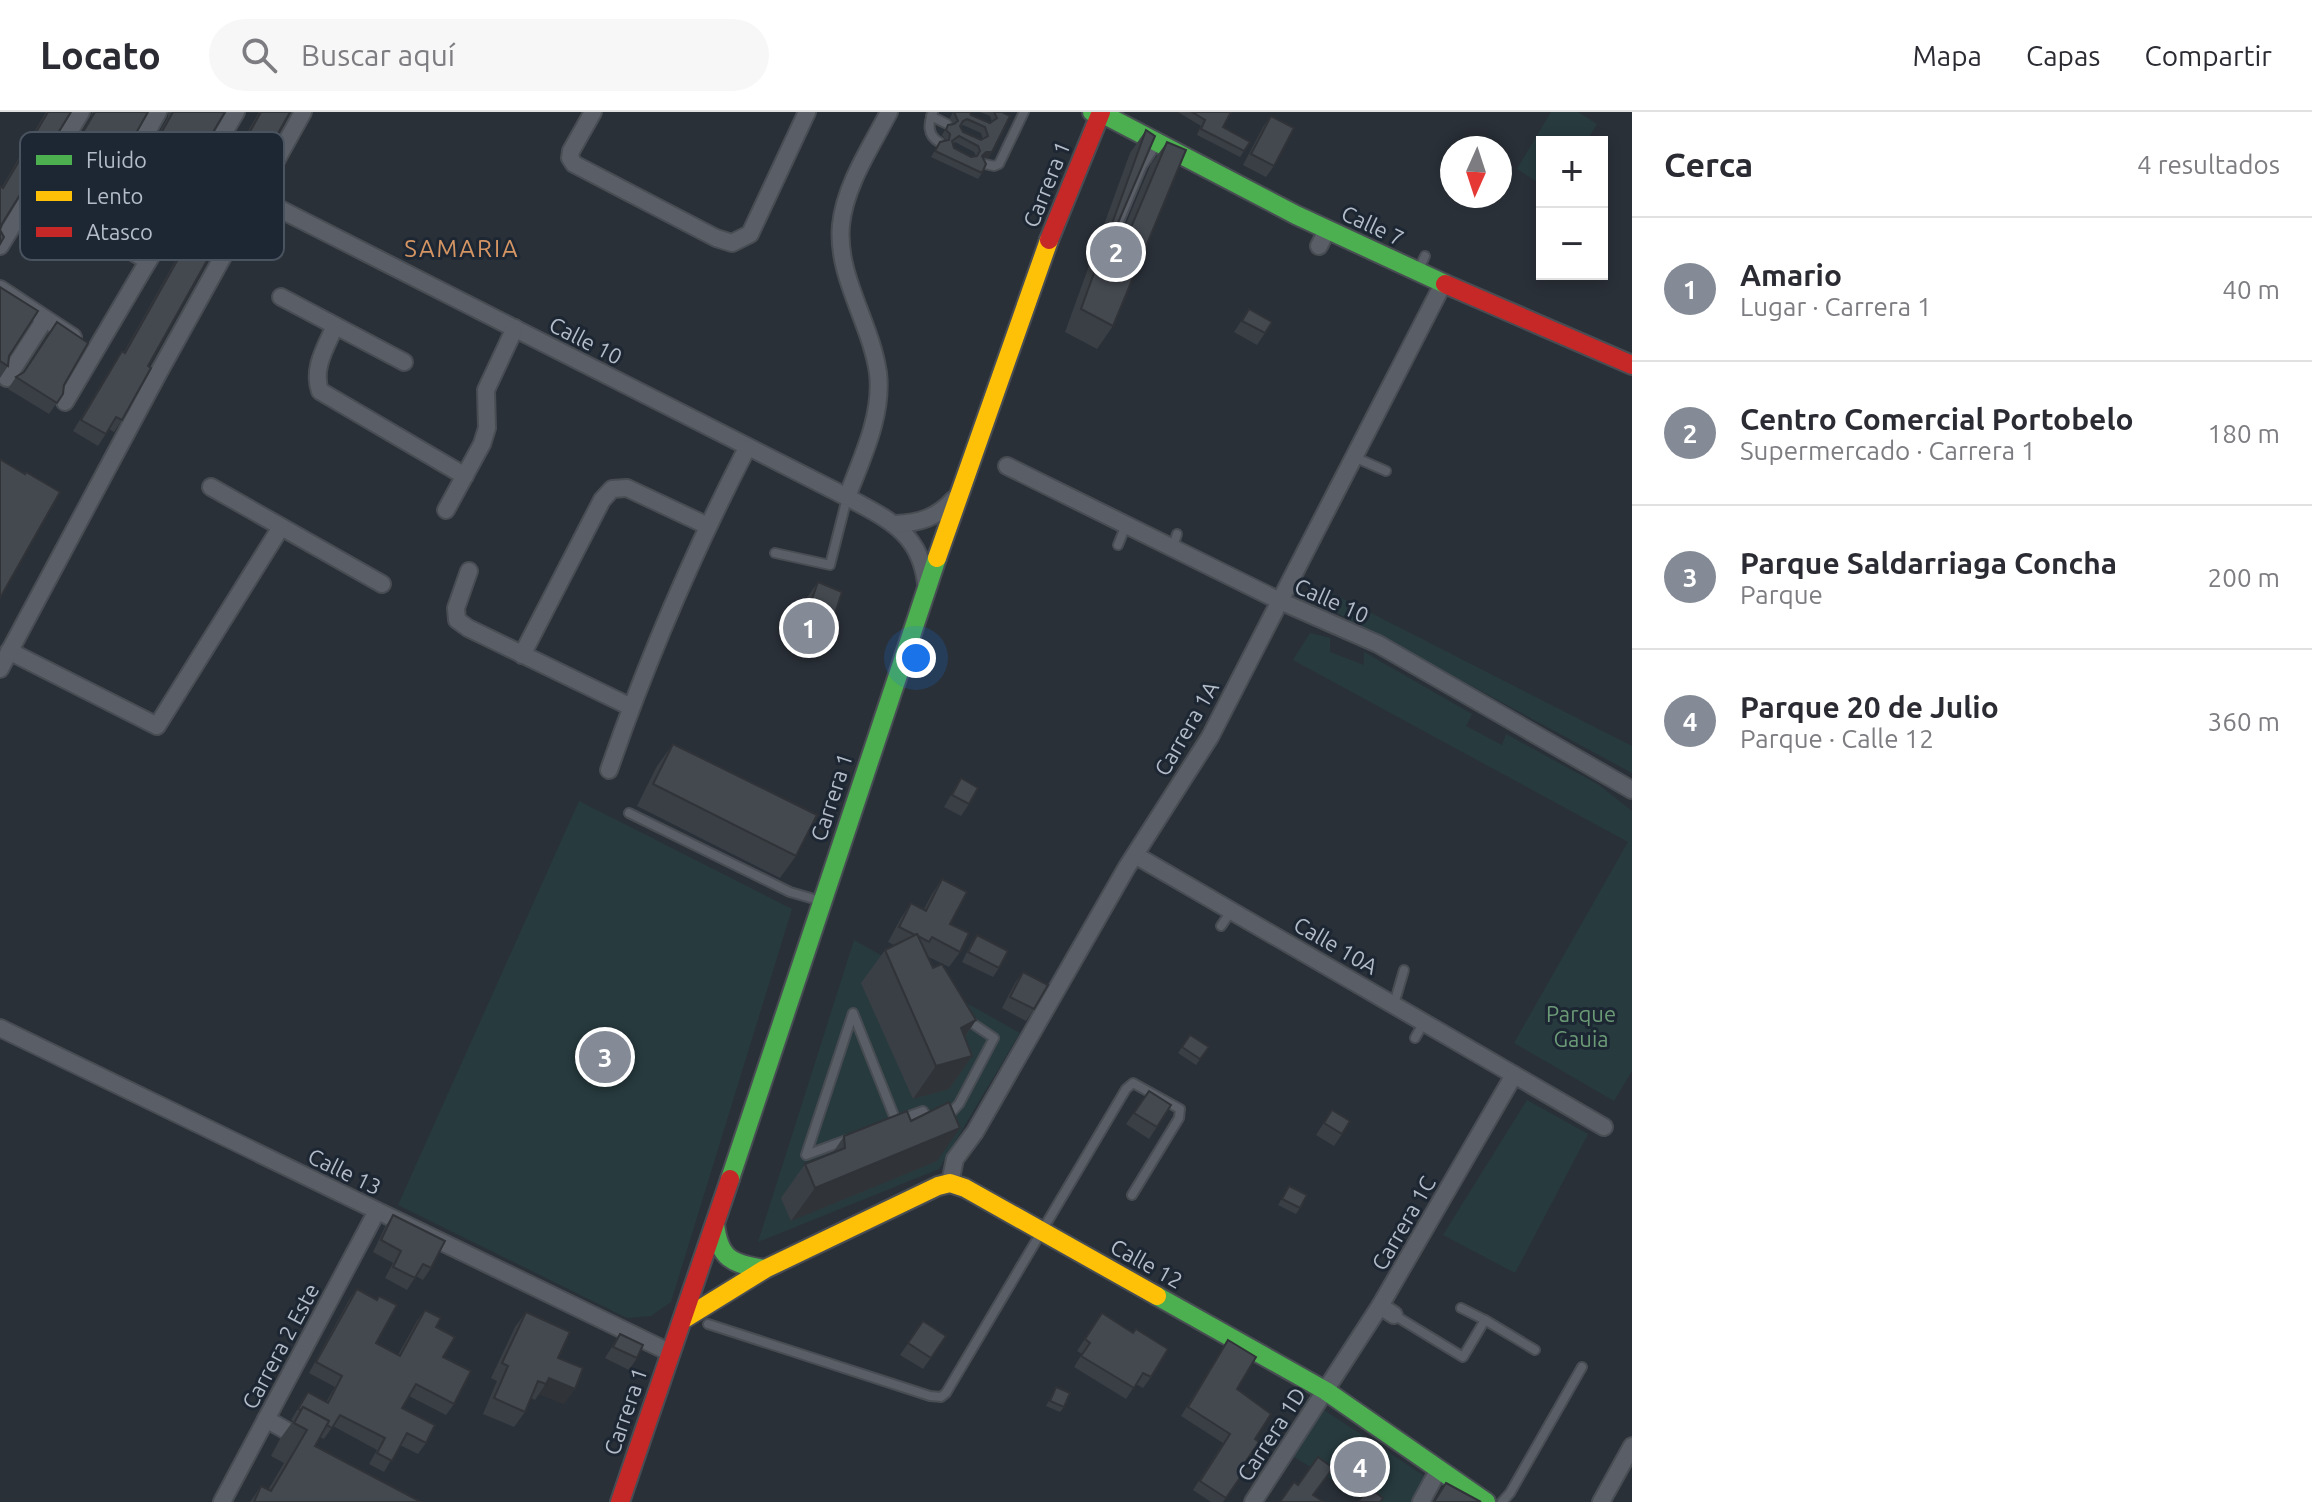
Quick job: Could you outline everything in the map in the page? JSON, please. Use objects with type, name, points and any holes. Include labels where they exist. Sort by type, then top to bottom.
[{"type":"street","points":[[69,132],[81,112]]},
{"type":"street","points":[[147,132],[158,112]]},
{"type":"street","points":[[224,132],[236,112]]},
{"type":"street","points":[[284,146],[303,112]]},
{"type":"street","points":[[593,112],[571,151],[570,158],[574,164],[716,238],[732,243],[750,234],[807,112]]},
{"type":"street","points":[[847,497],[874,419],[878,380],[870,342],[842,253],[841,223],[848,194],[889,112]]},
{"type":"street","name":"Calle 7","points":[[1098,112],[1133,120],[1157,144],[1323,238],[1421,264],[1443,284],[1632,365]]},
{"type":"street","name":"Carrera 1","points":[[620,1502],[684,1319],[926,587],[1056,220],[1098,112]]},
{"type":"street","name":"Calle 10","points":[[284,211],[895,524]]},
{"type":"street","points":[[0,246],[20,213]]},
{"type":"street","points":[[0,669],[222,260]]},
{"type":"street","points":[[65,402],[148,261]]},
{"type":"street","name":"Carrera 1A","points":[[950,1183],[955,1159],[975,1132],[1127,861],[1210,737],[1443,284]]},
{"type":"street","points":[[0,289],[95,351]]},
{"type":"street","points":[[281,297],[404,362]]},
{"type":"street","points":[[7,378],[45,319]]},
{"type":"street","points":[[335,326],[318,366],[316,380],[320,391],[465,476]]},
{"type":"street","points":[[446,510],[487,428],[486,390],[515,328]]},
{"type":"street","points":[[609,770],[631,707],[708,526],[747,448]]},
{"type":"street","name":"Calle 10","points":[[1007,466],[1126,525],[1175,540],[1280,601],[1378,644],[1632,790]]},
{"type":"street","points":[[211,487],[382,584]]},
{"type":"street","points":[[522,655],[602,500],[612,489],[627,488],[708,526]]},
{"type":"street","points":[[895,524],[930,518],[946,508],[958,494]]},
{"type":"street","points":[[895,524],[905,533],[921,558],[926,587]]},
{"type":"street","points":[[9,651],[157,726],[281,527]]},
{"type":"street","points":[[469,571],[456,608],[457,620],[631,707]]},
{"type":"street","name":"Calle 10A","points":[[1127,861],[1232,909],[1604,1127]]},
{"type":"street","name":"Calle 13","points":[[0,1028],[671,1353]]},
{"type":"street","name":"Carrera 1C","points":[[1326,1391],[1387,1310],[1514,1075]]},
{"type":"street","points":[[938,1135],[955,1159]]},
{"type":"street","points":[[684,1319],[765,1269],[950,1183]]},
{"type":"street","name":"Calle 12","points":[[950,1183],[965,1188],[1043,1233],[1240,1334],[1486,1502]]},
{"type":"street","name":"Carrera 2 Este","points":[[222,1502],[377,1211]]},
{"type":"street","points":[[715,1224],[718,1246],[730,1260],[739,1265],[765,1269]]},
{"type":"street","name":"Carrera 1D","points":[[1253,1502],[1326,1391]]},
{"type":"street","points":[[266,1419],[320,1449]]},
{"type":"street","points":[[1601,1502],[1632,1446]]},
{"type":"street","points":[[1421,1502],[1439,1469]]},
{"type":"lane","points":[[985,164],[999,164],[1024,112]]},
{"type":"lane","points":[[939,142],[929,128],[932,114],[947,124]]},
{"type":"lane","points":[[1002,130],[1012,135]]},
{"type":"lane","points":[[1094,283],[1142,166],[1157,144]]},
{"type":"lane","points":[[993,147],[1004,152]]},
{"type":"lane","points":[[1354,457],[1386,471]]},
{"type":"lane","points":[[775,553],[830,565],[847,497]]},
{"type":"lane","points":[[1118,545],[1126,525]]},
{"type":"lane","points":[[629,813],[790,892],[821,901]]},
{"type":"lane","points":[[1221,926],[1232,909]]},
{"type":"lane","points":[[1394,1004],[1404,970]]},
{"type":"lane","points":[[858,1136],[806,1155],[853,1013],[896,1121]]},
{"type":"lane","points":[[883,1126],[923,1111],[938,1135],[959,1104],[994,1038],[959,1014]]},
{"type":"lane","points":[[1415,1038],[1424,1022]]},
{"type":"lane","points":[[708,1324],[941,1397],[1043,1233],[1126,1089],[1133,1083],[1180,1109],[1179,1118],[1132,1195]]},
{"type":"lane","points":[[1461,1308],[1535,1350]]},
{"type":"lane","points":[[1387,1310],[1463,1357],[1485,1320]]},
{"type":"lane","points":[[1502,1502],[1582,1367]]},
{"type":"green space","points":[[1551,112],[1578,112],[1597,124],[1590,136],[1537,136]]},
{"type":"green space","points":[[1536,137],[1536,181],[1517,169]]},
{"type":"green space","points":[[1324,589],[1632,746],[1632,773],[1322,605]]},
{"type":"green space","name":"Parque Gauia","points":[[1310,633],[1330,638],[1330,652],[1364,665],[1364,652],[1472,714],[1466,726],[1502,745],[1506,734],[1599,785],[1632,811],[1632,1071],[1614,1101],[1514,1043],[1628,842],[1293,660]]},
{"type":"green space","points":[[579,801],[792,909],[671,1302],[651,1316],[627,1318],[398,1205]]},
{"type":"green space","points":[[854,940],[1020,1033],[939,1169],[758,1242]]},
{"type":"green space","points":[[1527,1100],[1588,1134],[1515,1273],[1443,1235]]},
{"type":"green space","points":[[1324,1410],[1426,1477],[1412,1502],[1370,1502],[1292,1456]]},
{"type":"building","points":[[48,112],[71,112],[59,132],[36,132]]},
{"type":"building","points":[[95,112],[148,112],[137,132],[83,132]]},
{"type":"building","points":[[173,112],[225,112],[213,132],[162,132]]},
{"type":"building","points":[[261,112],[290,112],[279,132],[250,132]]},
{"type":"building","points":[[954,112],[970,112],[990,123],[997,118],[994,112],[1010,116],[992,152],[982,156],[986,164],[982,173],[935,151],[940,142],[949,140],[948,125],[958,121]],"holes":[[[967,119],[985,127],[988,136],[981,140],[963,132],[960,126]],[[959,136],[978,146],[980,151],[977,156],[971,157],[954,148],[952,141]]]},
{"type":"building","points":[[1192,112],[1231,112],[1223,127],[1250,142],[1244,151],[1201,129],[1205,120]]},
{"type":"building","points":[[1271,116],[1294,128],[1274,166],[1251,154]]},
{"type":"building","points":[[1146,130],[1155,136],[1103,258],[1106,266],[1112,267],[1116,263],[1167,142],[1186,150],[1113,326],[1081,309]]},
{"type":"building","points":[[20,159],[20,195],[0,230],[0,186],[3,188]]},
{"type":"building","points":[[177,260],[207,260],[148,366],[151,368],[122,420],[116,417],[106,434],[81,420],[122,351],[125,353]]},
{"type":"building","points":[[0,287],[38,311],[9,356],[8,366],[0,361]]},
{"type":"building","points":[[1249,309],[1272,322],[1265,333],[1242,321]]},
{"type":"building","points":[[57,322],[88,343],[57,403],[16,377],[24,372]]},
{"type":"building","points":[[0,459],[60,492],[0,598]]},
{"type":"building","points":[[818,582],[842,592],[830,629],[826,632],[803,624]]},
{"type":"building","points":[[673,744],[817,815],[796,856],[653,784]]},
{"type":"building","points":[[961,778],[978,788],[969,804],[952,795]]},
{"type":"building","points":[[942,879],[967,892],[950,924],[969,933],[960,952],[932,937],[929,942],[899,927],[911,903],[926,911]]},
{"type":"building","points":[[917,934],[933,968],[942,964],[976,1020],[961,1028],[972,1056],[936,1066],[885,950]]},
{"type":"building","points":[[977,935],[1008,951],[999,968],[968,952]]},
{"type":"building","points":[[1023,972],[1048,985],[1034,1009],[1010,997]]},
{"type":"building","points":[[1190,1035],[1209,1047],[1200,1059],[1182,1047]]},
{"type":"building","points":[[1149,1091],[1171,1105],[1157,1127],[1134,1113]]},
{"type":"building","points":[[949,1102],[960,1128],[815,1188],[805,1164],[845,1148],[844,1136],[907,1111],[911,1121]]},
{"type":"building","points":[[1332,1110],[1350,1121],[1342,1134],[1324,1123]]},
{"type":"building","points":[[1289,1186],[1307,1195],[1300,1208],[1282,1199]]},
{"type":"building","points":[[393,1215],[445,1241],[431,1268],[423,1264],[415,1278],[393,1267],[401,1251],[381,1240]]},
{"type":"building","points":[[357,1289],[377,1300],[379,1296],[397,1305],[376,1343],[400,1356],[425,1310],[441,1318],[436,1327],[455,1337],[443,1357],[471,1371],[454,1404],[416,1384],[402,1408],[435,1425],[426,1443],[407,1433],[392,1461],[377,1453],[385,1438],[340,1415],[332,1428],[327,1425],[329,1421],[303,1407],[298,1409],[308,1392],[328,1403],[342,1376],[316,1362]]},
{"type":"building","points":[[526,1312],[570,1332],[558,1358],[583,1368],[575,1389],[549,1378],[546,1384],[538,1381],[525,1412],[494,1398],[508,1366],[502,1363]]},
{"type":"building","points":[[1102,1313],[1133,1333],[1136,1329],[1168,1349],[1151,1377],[1143,1373],[1134,1388],[1081,1356],[1090,1343],[1085,1339]]},
{"type":"building","points":[[923,1321],[946,1336],[931,1358],[908,1343]]},
{"type":"building","points":[[620,1334],[643,1345],[637,1358],[613,1347]]},
{"type":"building","points":[[1228,1340],[1256,1357],[1237,1389],[1271,1414],[1255,1439],[1259,1442],[1244,1464],[1248,1466],[1226,1498],[1200,1481],[1230,1434],[1188,1407]]},
{"type":"building","points":[[1056,1387],[1070,1393],[1064,1407],[1050,1401]]},
{"type":"building","points":[[303,1407],[329,1421],[315,1446],[421,1502],[254,1502],[261,1486],[271,1491],[307,1430],[294,1423]]},
{"type":"building","points":[[1318,1457],[1333,1468],[1313,1495],[1324,1502],[1280,1502],[1294,1482],[1298,1485]]},
{"type":"building","points":[[1446,1483],[1481,1502],[1434,1502]]},
{"type":"building","points":[[1368,1487],[1383,1498],[1380,1502],[1358,1502]]},
{"type":"traffic: fast","points":[[1092,112],[1101,113],[1296,215],[1445,284]]},
{"type":"traffic: fast","points":[[730,1179],[937,558]]},
{"type":"traffic: fast","points":[[715,1224],[720,1245],[729,1258],[765,1269]]},
{"type":"traffic: fast","points":[[1157,1296],[1326,1391],[1486,1502]]},
{"type":"traffic: slow","points":[[937,558],[1049,240]]},
{"type":"traffic: slow","points":[[684,1319],[765,1269],[950,1183],[965,1188],[1157,1296]]},
{"type":"traffic: jam","points":[[1049,240],[1101,112]]},
{"type":"traffic: jam","points":[[1445,284],[1632,365]]},
{"type":"traffic: jam","points":[[620,1502],[730,1179]]},
{"type":"place","name":"Centro Comercial Portobelo","points":[[1116,252]]},
{"type":"place","name":"Amario","points":[[809,628]]},
{"type":"place","name":"Parque Saldarriaga Concha","points":[[605,1057]]},
{"type":"place","name":"Parque 20 de Julio","points":[[1360,1467]]},
{"type":"district","name":"SAMARIA","points":[[462,248]]}]
